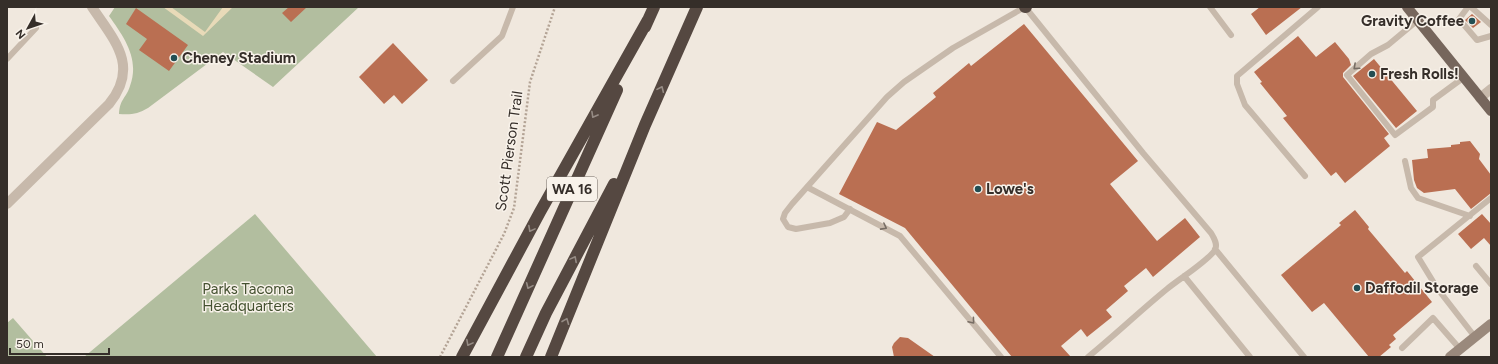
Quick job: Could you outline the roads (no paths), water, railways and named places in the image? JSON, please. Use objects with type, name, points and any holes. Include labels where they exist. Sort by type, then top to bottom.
[{"type":"highway","name":"WA 16","points":[[497,357],[654,7]]},
{"type":"highway","name":"WA 16","points":[[526,357],[546,312],[645,125],[697,7]]},
{"type":"highway","points":[[462,357],[544,205],[648,20]]},
{"type":"highway","points":[[551,357],[645,125]]},
{"type":"main road","points":[[1411,8],[1418,20],[1463,78],[1491,111]]},
{"type":"main road","points":[[1450,357],[1491,324]]},
{"type":"street","points":[[7,204],[109,104],[121,85],[124,75],[122,55],[117,44],[92,7]]},
{"type":"street","points":[[1480,98],[1491,89]]},
{"type":"lane","points":[[453,81],[502,36],[513,7]]},
{"type":"lane","points":[[850,209],[844,217],[830,223],[796,229],[790,228],[784,220],[784,215],[807,187],[898,87],[953,48],[1026,7],[1143,153],[1215,238],[1215,249],[1304,357]]},
{"type":"lane","points":[[1210,7],[1231,35]]},
{"type":"lane","points":[[1304,176],[1245,105],[1237,84],[1237,76],[1318,7]]},
{"type":"lane","points":[[1468,7],[1459,19],[1476,40],[1491,36]]},
{"type":"lane","points":[[1471,7],[1491,25]]},
{"type":"lane","points":[[1418,20],[1388,45],[1370,54],[1347,75],[1395,135],[1432,107],[1433,100],[1463,78]]},
{"type":"lane","points":[[7,59],[36,28]]},
{"type":"lane","points":[[1405,161],[1411,188],[1418,198],[1470,216]]},
{"type":"lane","points":[[807,187],[900,236],[1001,357]]},
{"type":"lane","points":[[1475,337],[1437,288],[1418,257],[1491,198]]},
{"type":"lane","points":[[1088,357],[1208,257],[1215,249]]},
{"type":"lane","points":[[1476,266],[1491,284]]},
{"type":"lane","points":[[1184,276],[1250,357]]},
{"type":"lane","points":[[1402,348],[1433,318],[1460,349]]},
{"type":"place","name":"Gravity Coffee","points":[[1472,21]]},
{"type":"place","name":"Cheney Stadium","points":[[174,58]]},
{"type":"place","name":"Fresh Rolls!","points":[[1372,74]]},
{"type":"place","name":"Lowe's","points":[[978,189]]},
{"type":"place","name":"Daffodil Storage","points":[[1357,288]]},
{"type":"park label","name":"Parks Tacoma Headquarters","points":[[248,298]]}]
